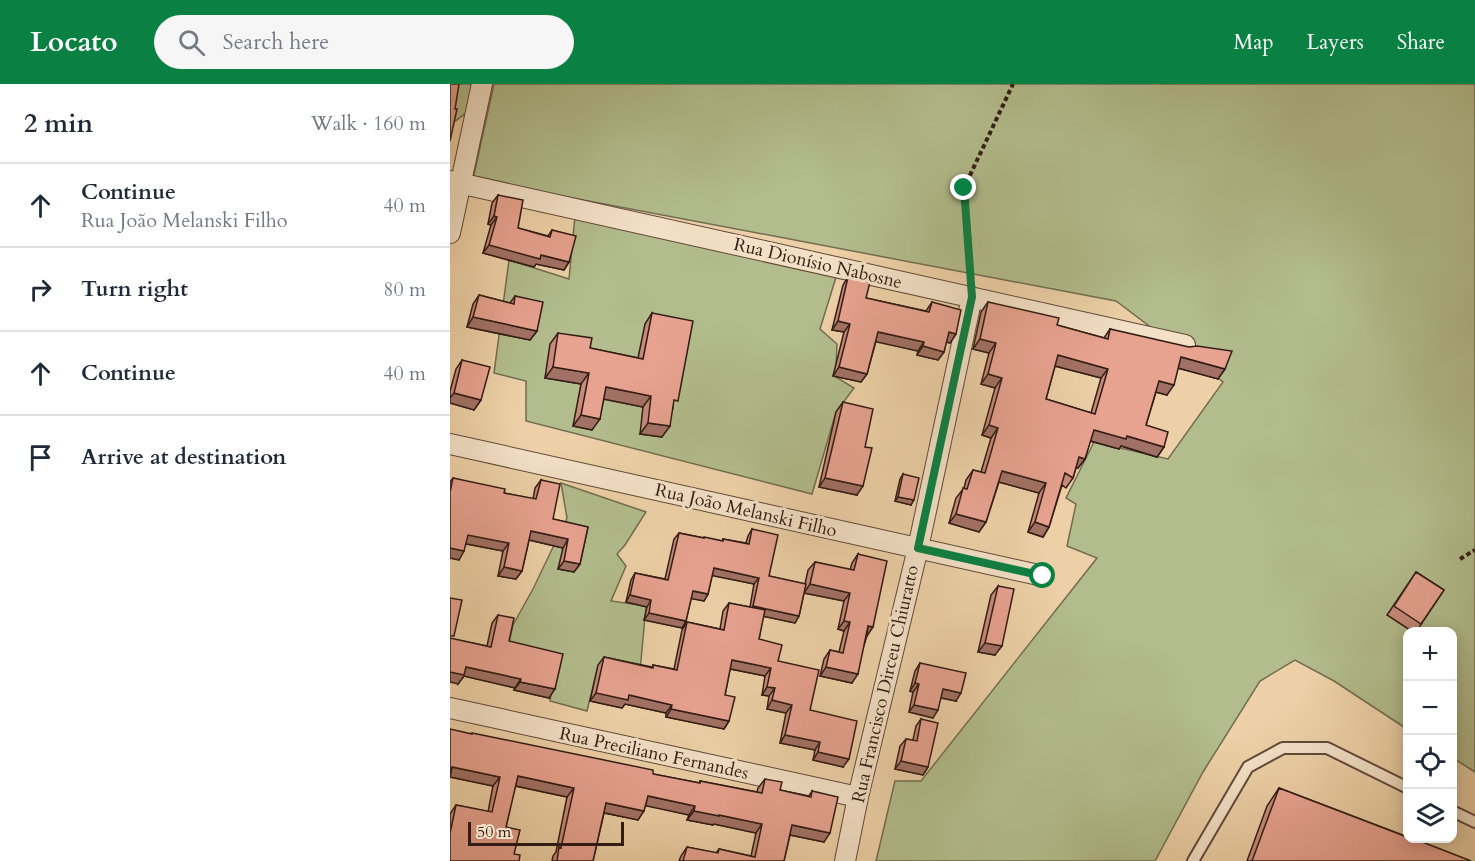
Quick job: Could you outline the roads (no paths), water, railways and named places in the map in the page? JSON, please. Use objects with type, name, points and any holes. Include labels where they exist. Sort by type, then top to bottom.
[{"type":"street","points":[[450,233],[455,183],[482,84]]},
{"type":"street","name":"Rua Dionísio Nabosne","points":[[455,183],[1185,345]]},
{"type":"street","name":"Rua Francisco Dirceu Chiuratto","points":[[845,861],[858,797],[918,548],[972,297]]},
{"type":"street","name":"Rua João Melanski Filho","points":[[450,444],[1043,576]]},
{"type":"street","name":"Rua Preciliano Fernandes","points":[[450,708],[858,797]]},
{"type":"lane","points":[[1193,861],[1248,767],[1283,748],[1327,748],[1403,786]]},
{"type":"lane","points":[[1457,813],[1475,822]]}]
